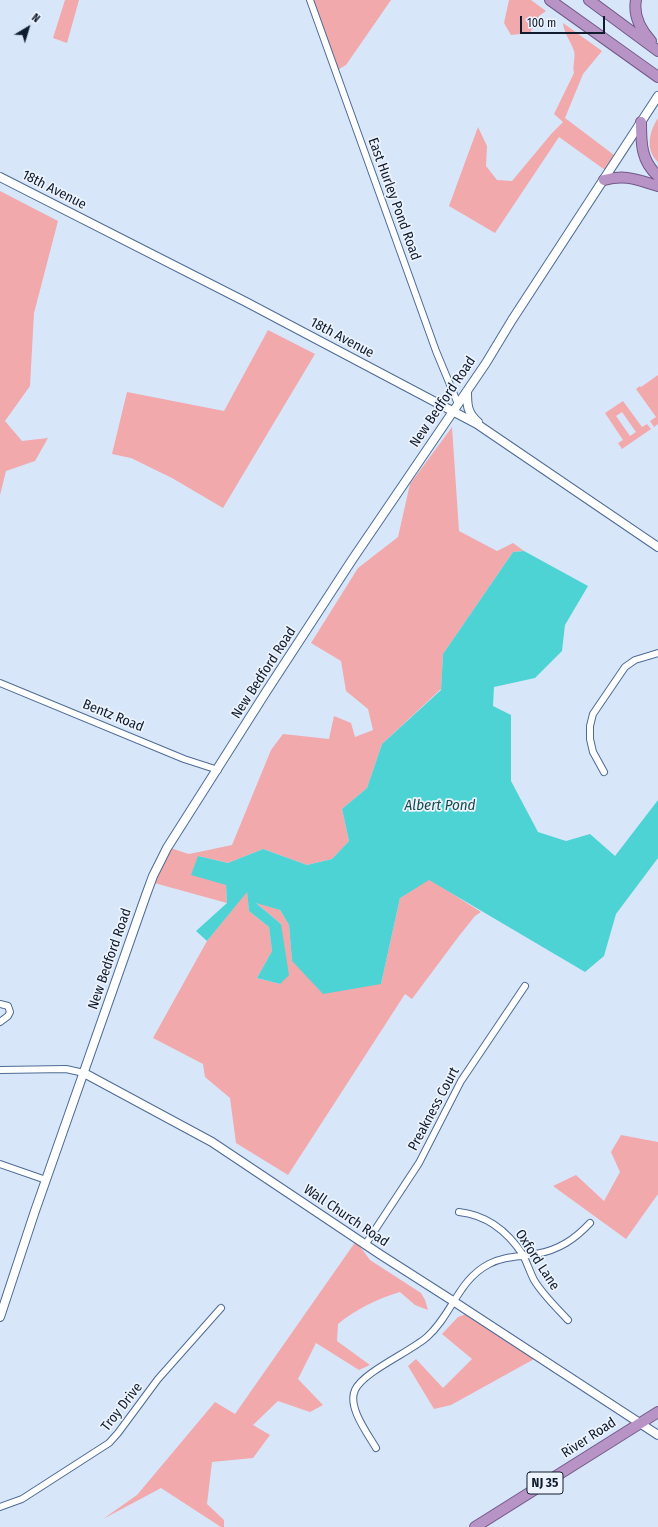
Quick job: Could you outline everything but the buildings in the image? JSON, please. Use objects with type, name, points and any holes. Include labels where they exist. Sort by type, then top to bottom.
[{"type":"highway","points":[[550,0],[658,77]]},
{"type":"highway","points":[[589,0],[658,50]]},
{"type":"highway","points":[[636,0],[635,12],[641,27],[658,50]]},
{"type":"highway","points":[[641,122],[643,156],[648,165],[658,176]]},
{"type":"highway","points":[[604,180],[615,177],[626,177],[658,186]]},
{"type":"highway","name":"River Road","points":[[475,1527],[658,1412]]},
{"type":"street","name":"East Hurley Pond Road","points":[[310,0],[455,407]]},
{"type":"street","name":"New Bedford Road","points":[[1,1313],[153,876],[167,848],[218,770],[266,692],[467,390],[658,96]]},
{"type":"street","name":"18th Avenue","points":[[0,177],[455,407],[658,547]]},
{"type":"street","points":[[467,390],[467,406],[472,416],[498,437]]},
{"type":"street","points":[[604,772],[593,752],[590,739],[590,726],[593,714],[625,667],[635,660],[658,653]]},
{"type":"street","name":"Bentz Road","points":[[0,684],[184,758],[218,770]]},
{"type":"street","name":"Preakness Court","points":[[366,1245],[419,1163],[461,1081],[525,986]]},
{"type":"street","points":[[0,1004],[8,1006],[10,1012],[8,1016],[0,1022]]},
{"type":"street","name":"Wall Church Road","points":[[0,1070],[66,1069],[84,1073],[212,1142],[366,1245],[658,1435]]},
{"type":"street","points":[[0,1164],[46,1180]]},
{"type":"street","name":"Oxford Lane","points":[[459,1212],[476,1216],[502,1229],[523,1256],[540,1288],[568,1320]]},
{"type":"street","points":[[376,1448],[357,1415],[353,1403],[354,1391],[370,1374],[428,1337],[468,1281],[481,1269],[500,1259],[538,1254],[560,1247],[574,1238],[590,1223]]},
{"type":"street","name":"Troy Drive","points":[[0,1507],[22,1499],[109,1443],[158,1379],[221,1308]]},
{"type":"shaded area","points":[[65,0],[79,0],[67,43],[53,38]]},
{"type":"shaded area","points":[[308,0],[391,0],[346,65],[334,72]]},
{"type":"shaded area","points":[[509,0],[531,0],[546,11],[539,16],[530,33],[511,35],[504,23]]},
{"type":"shaded area","points":[[563,23],[602,51],[583,74],[565,118],[614,155],[605,170],[559,137],[495,233],[449,206],[478,127],[487,146],[486,166],[497,180],[512,181],[563,122],[554,114],[574,73],[573,67],[575,56]]},
{"type":"shaded area","points":[[658,118],[658,162],[651,152],[650,141],[652,129]]},
{"type":"shaded area","points":[[0,191],[58,221],[34,313],[30,386],[5,421],[22,441],[48,438],[35,461],[6,471],[0,495]]},
{"type":"shaded area","points":[[268,330],[315,354],[223,508],[172,478],[131,458],[112,454],[127,392],[224,411]]},
{"type":"shaded area","points":[[658,375],[658,424],[654,427],[650,421],[656,417],[636,389]]},
{"type":"shaded area","points":[[623,401],[642,427],[647,424],[651,429],[622,449],[618,443],[623,440],[605,413]],"holes":[[[622,412],[636,432],[630,436],[616,416]]]},
{"type":"shaded area","points":[[452,427],[459,531],[497,551],[513,543],[524,551],[513,552],[443,654],[441,689],[382,744],[367,788],[342,809],[349,841],[332,859],[307,865],[263,849],[228,863],[198,856],[226,885],[227,903],[147,881],[164,846],[189,854],[232,845],[271,750],[283,734],[329,739],[334,716],[351,723],[355,737],[373,730],[368,709],[346,691],[341,661],[311,643],[358,568],[398,537],[410,484]]},
{"type":"shaded area","points":[[429,879],[481,912],[475,916],[459,936],[412,999],[405,994],[288,1175],[236,1143],[230,1098],[205,1077],[203,1064],[153,1038],[207,941],[247,891],[249,911],[269,927],[272,951],[257,978],[280,984],[281,924],[255,902],[280,910],[289,925],[292,961],[381,984],[400,898]]},
{"type":"shaded area","points":[[621,1135],[658,1142],[658,1194],[626,1239],[553,1186],[576,1175],[604,1201],[620,1172],[611,1152]]},
{"type":"shaded area","points":[[356,1241],[370,1260],[421,1293],[428,1310],[415,1305],[400,1292],[367,1305],[338,1324],[337,1341],[370,1365],[359,1370],[316,1343],[298,1379],[323,1405],[310,1412],[278,1401],[253,1425],[270,1435],[253,1458],[212,1462],[207,1504],[224,1520],[224,1527],[221,1527],[161,1488],[103,1519],[137,1495],[215,1402],[235,1414]]},
{"type":"shaded area","points":[[466,1314],[536,1358],[451,1405],[434,1409],[408,1366],[416,1359],[443,1388],[472,1359],[442,1334],[458,1317]]},
{"type":"water","name":"Albert Pond","points":[[524,551],[588,586],[565,625],[562,651],[535,678],[494,687],[493,706],[511,715],[511,781],[538,832],[566,841],[590,834],[615,856],[658,800],[658,858],[616,914],[604,956],[585,972],[429,880],[400,898],[381,984],[323,994],[292,961],[289,925],[280,910],[256,903],[281,924],[289,975],[280,984],[257,978],[272,951],[269,927],[249,911],[247,892],[207,941],[196,931],[227,903],[226,885],[191,875],[198,856],[228,863],[263,849],[307,865],[332,859],[349,841],[342,809],[367,788],[382,744],[441,690],[443,654],[513,552]]}]
